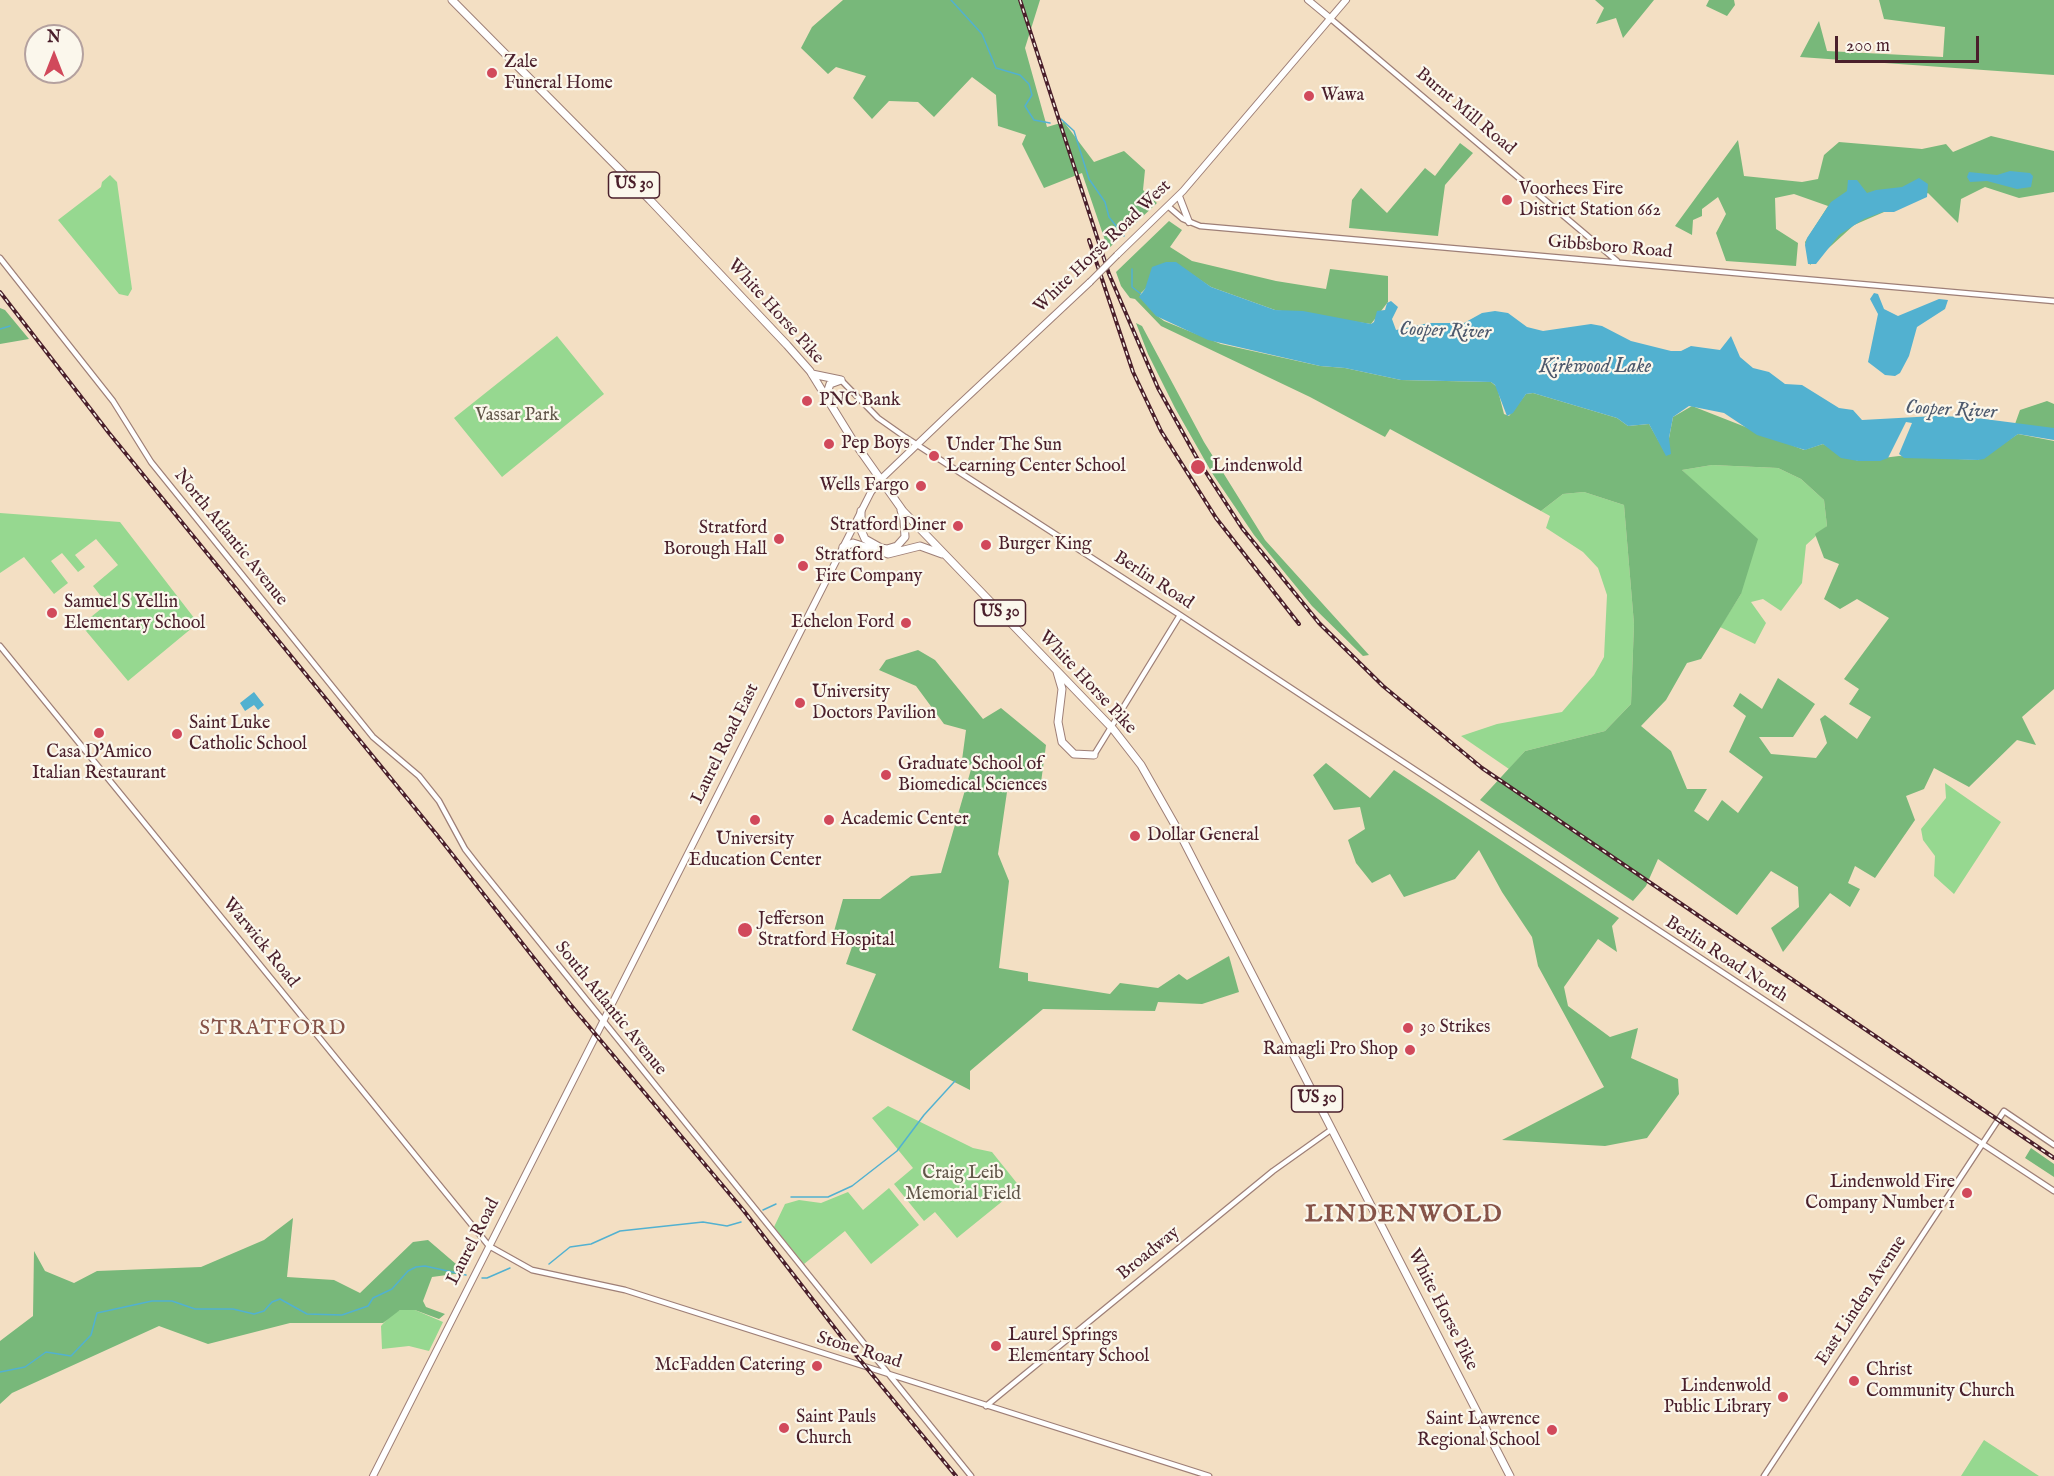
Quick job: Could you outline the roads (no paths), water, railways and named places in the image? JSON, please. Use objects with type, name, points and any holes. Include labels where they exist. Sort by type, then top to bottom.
[{"type":"highway","name":"White Horse Pike","points":[[452,0],[650,200],[812,374],[880,480],[899,505],[1113,729],[1153,783],[1510,1476]]},
{"type":"highway","points":[[812,374],[841,380]]},
{"type":"highway","points":[[826,396],[830,384],[841,380]]},
{"type":"highway","points":[[861,511],[861,530],[865,539],[880,548],[893,548],[905,537],[904,520],[899,505]]},
{"type":"highway","points":[[843,547],[853,543],[888,554],[920,546],[945,555]]},
{"type":"highway","points":[[1056,670],[1062,689],[1058,722],[1062,742],[1074,754],[1095,755]]},
{"type":"main road","name":"Burnt Mill Road","points":[[1308,0],[1330,19]]},
{"type":"main road","name":"White Horse Road West","points":[[880,480],[1179,196],[1346,0]]},
{"type":"main road","points":[[1179,196],[1189,222]]},
{"type":"main road","name":"Laurel Road East","points":[[602,1022],[861,511],[880,480]]},
{"type":"main road","name":"Laurel Road","points":[[373,1476],[602,1022]]},
{"type":"street","name":"Burnt Mill Road","points":[[1330,19],[1617,261]]},
{"type":"street","name":"Gibbsboro Road","points":[[1168,207],[1189,222],[1200,226],[2054,301]]},
{"type":"street","name":"North Atlantic Avenue","points":[[0,258],[113,401],[147,457],[373,737],[418,776],[440,801],[452,824]]},
{"type":"street","name":"Berlin Road","points":[[841,380],[878,418],[917,445],[1180,615],[1456,798]]},
{"type":"street","points":[[1095,755],[1113,729],[1180,615]]},
{"type":"street","name":"Warwick Road","points":[[0,646],[489,1246],[502,1255]]},
{"type":"street","name":"Berlin Road North","points":[[1456,798],[2054,1191]]},
{"type":"street","name":"South Atlantic Avenue","points":[[452,824],[479,867],[602,1022],[970,1476]]},
{"type":"street","name":"East Linden Avenue","points":[[1764,1476],[2004,1111],[2054,1145]]},
{"type":"street","name":"Broadway","points":[[986,1406],[1273,1171],[1332,1129]]},
{"type":"street","name":"Stone Road","points":[[502,1255],[532,1270],[625,1290],[1209,1476]]},
{"type":"street","points":[[870,1369],[874,1356]]},
{"type":"water","points":[[2010,171],[2030,173],[2033,176],[2031,187],[2017,189],[1987,181],[1970,182],[1967,177],[1969,172],[1997,175]]},
{"type":"water","points":[[1919,178],[1928,184],[1927,197],[1894,212],[1883,212],[1864,219],[1839,235],[1816,264],[1808,264],[1805,245],[1807,238],[1831,202],[1847,191],[1848,180],[1857,180],[1867,193],[1902,187]]},
{"type":"water","name":"Kirkwood Lake","points":[[1166,262],[1176,262],[1211,287],[1275,310],[1303,311],[1371,324],[1374,322],[1377,311],[1385,310],[1387,303],[1391,301],[1398,307],[1392,319],[1396,330],[1429,323],[1464,323],[1482,313],[1495,311],[1508,313],[1527,327],[1543,331],[1591,324],[1602,326],[1631,341],[1671,351],[1681,351],[1691,346],[1720,350],[1731,336],[1740,357],[1753,368],[1769,372],[1785,384],[1802,385],[1839,408],[1853,410],[1862,420],[1935,416],[1969,417],[2054,428],[2054,440],[2018,434],[1984,459],[1978,460],[1904,458],[1899,454],[1912,423],[1906,422],[1888,458],[1880,461],[1858,461],[1841,458],[1823,444],[1805,450],[1757,435],[1724,413],[1689,406],[1673,417],[1669,438],[1671,454],[1666,456],[1649,424],[1628,426],[1617,418],[1533,393],[1526,394],[1513,413],[1507,416],[1495,385],[1491,382],[1401,380],[1345,368],[1320,366],[1208,340],[1156,316],[1139,297],[1145,289],[1152,267]]},
{"type":"water","points":[[1874,293],[1878,294],[1884,309],[1898,316],[1939,299],[1948,300],[1945,309],[1917,327],[1909,356],[1900,373],[1895,376],[1885,375],[1868,362],[1878,314],[1870,299]]},
{"type":"water","points":[[254,692],[264,705],[258,710],[254,705],[245,711],[240,703]]},
{"type":"waterway","name":"Cooper River","points":[[951,0],[982,34],[996,68],[1020,75],[1029,84],[1032,95],[1025,106],[1034,120],[1050,123]]},
{"type":"waterway","name":"Cooper River","points":[[1061,119],[1074,131],[1089,179],[1105,202],[1109,217],[1124,236]]},
{"type":"waterway","name":"Cooper River","points":[[1132,269],[1132,287],[1141,294]]},
{"type":"waterway","points":[[0,329],[10,326]]},
{"type":"waterway","points":[[791,1197],[828,1197],[852,1186],[897,1151],[924,1115],[955,1081]]},
{"type":"waterway","points":[[763,1210],[776,1204]]},
{"type":"waterway","points":[[549,1264],[570,1247],[591,1244],[620,1231],[703,1222],[727,1226],[741,1222]]},
{"type":"waterway","points":[[0,1372],[25,1367],[46,1352],[71,1356],[91,1335],[97,1313],[152,1301],[172,1301],[195,1309],[233,1309],[254,1314],[264,1311],[272,1302],[280,1299],[307,1314],[342,1315],[368,1306],[373,1298],[392,1289],[408,1271],[416,1267],[425,1266],[466,1275]]},
{"type":"waterway","points":[[482,1278],[510,1268]]},
{"type":"railway","points":[[1020,0],[1109,274],[1158,388],[1198,460],[1242,528],[1319,623],[1383,686],[1482,768],[2054,1158]]},
{"type":"railway","points":[[1089,240],[1133,372],[1161,431],[1216,518],[1299,624]]},
{"type":"railway","points":[[0,292],[109,433],[437,835],[570,1004],[744,1211],[851,1349],[956,1476]]},
{"type":"place","name":"Zale Funeral Home","points":[[492,73]]},
{"type":"place","name":"Wawa","points":[[1309,96]]},
{"type":"place","name":"Voorhees Fire District Station 662","points":[[1507,200]]},
{"type":"place","name":"PNC Bank","points":[[807,401]]},
{"type":"place","name":"Pep Boys","points":[[829,444]]},
{"type":"place","name":"Under The Sun Learning Center School","points":[[934,456]]},
{"type":"place","name":"Lindenwold","points":[[1198,467]]},
{"type":"place","name":"Wells Fargo","points":[[921,486]]},
{"type":"place","name":"Stratford Diner","points":[[958,526]]},
{"type":"place","name":"Stratford Borough Hall","points":[[779,539]]},
{"type":"place","name":"Burger King","points":[[986,545]]},
{"type":"place","name":"Stratford Fire Company","points":[[803,566]]},
{"type":"place","name":"Samuel S Yellin Elementary School","points":[[52,613]]},
{"type":"place","name":"Echelon Ford","points":[[906,623]]},
{"type":"place","name":"University Doctors Pavilion","points":[[800,703]]},
{"type":"place","name":"Casa D'Amico Italian Restaurant","points":[[99,733]]},
{"type":"place","name":"Saint Luke Catholic School","points":[[177,734]]},
{"type":"place","name":"Graduate School of Biomedical Sciences","points":[[886,775]]},
{"type":"place","name":"University Education Center","points":[[755,820]]},
{"type":"place","name":"Academic Center","points":[[829,820]]},
{"type":"place","name":"Dollar General","points":[[1135,836]]},
{"type":"place","name":"Jefferson Stratford Hospital","points":[[745,930]]},
{"type":"place","name":"30 Strikes","points":[[1408,1028]]},
{"type":"place","name":"Ramagli Pro Shop","points":[[1410,1050]]},
{"type":"place","name":"Lindenwold Fire Company Number 1","points":[[1967,1193]]},
{"type":"place","name":"Laurel Springs Elementary School","points":[[996,1346]]},
{"type":"place","name":"McFadden Catering","points":[[817,1366]]},
{"type":"place","name":"Christ Community Church","points":[[1854,1381]]},
{"type":"place","name":"Lindenwold Public Library","points":[[1783,1397]]},
{"type":"place","name":"Saint Pauls Church","points":[[784,1428]]},
{"type":"place","name":"Saint Lawrence Regional School","points":[[1552,1430]]},
{"type":"district","name":"STRATFORD","points":[[273,1030]]},
{"type":"district","name":"LINDENWOLD","points":[[1404,1216]]},
{"type":"park label","name":"Vassar Park","points":[[517,416]]},
{"type":"park label","name":"Craig Leib Memorial Field","points":[[963,1184]]}]
